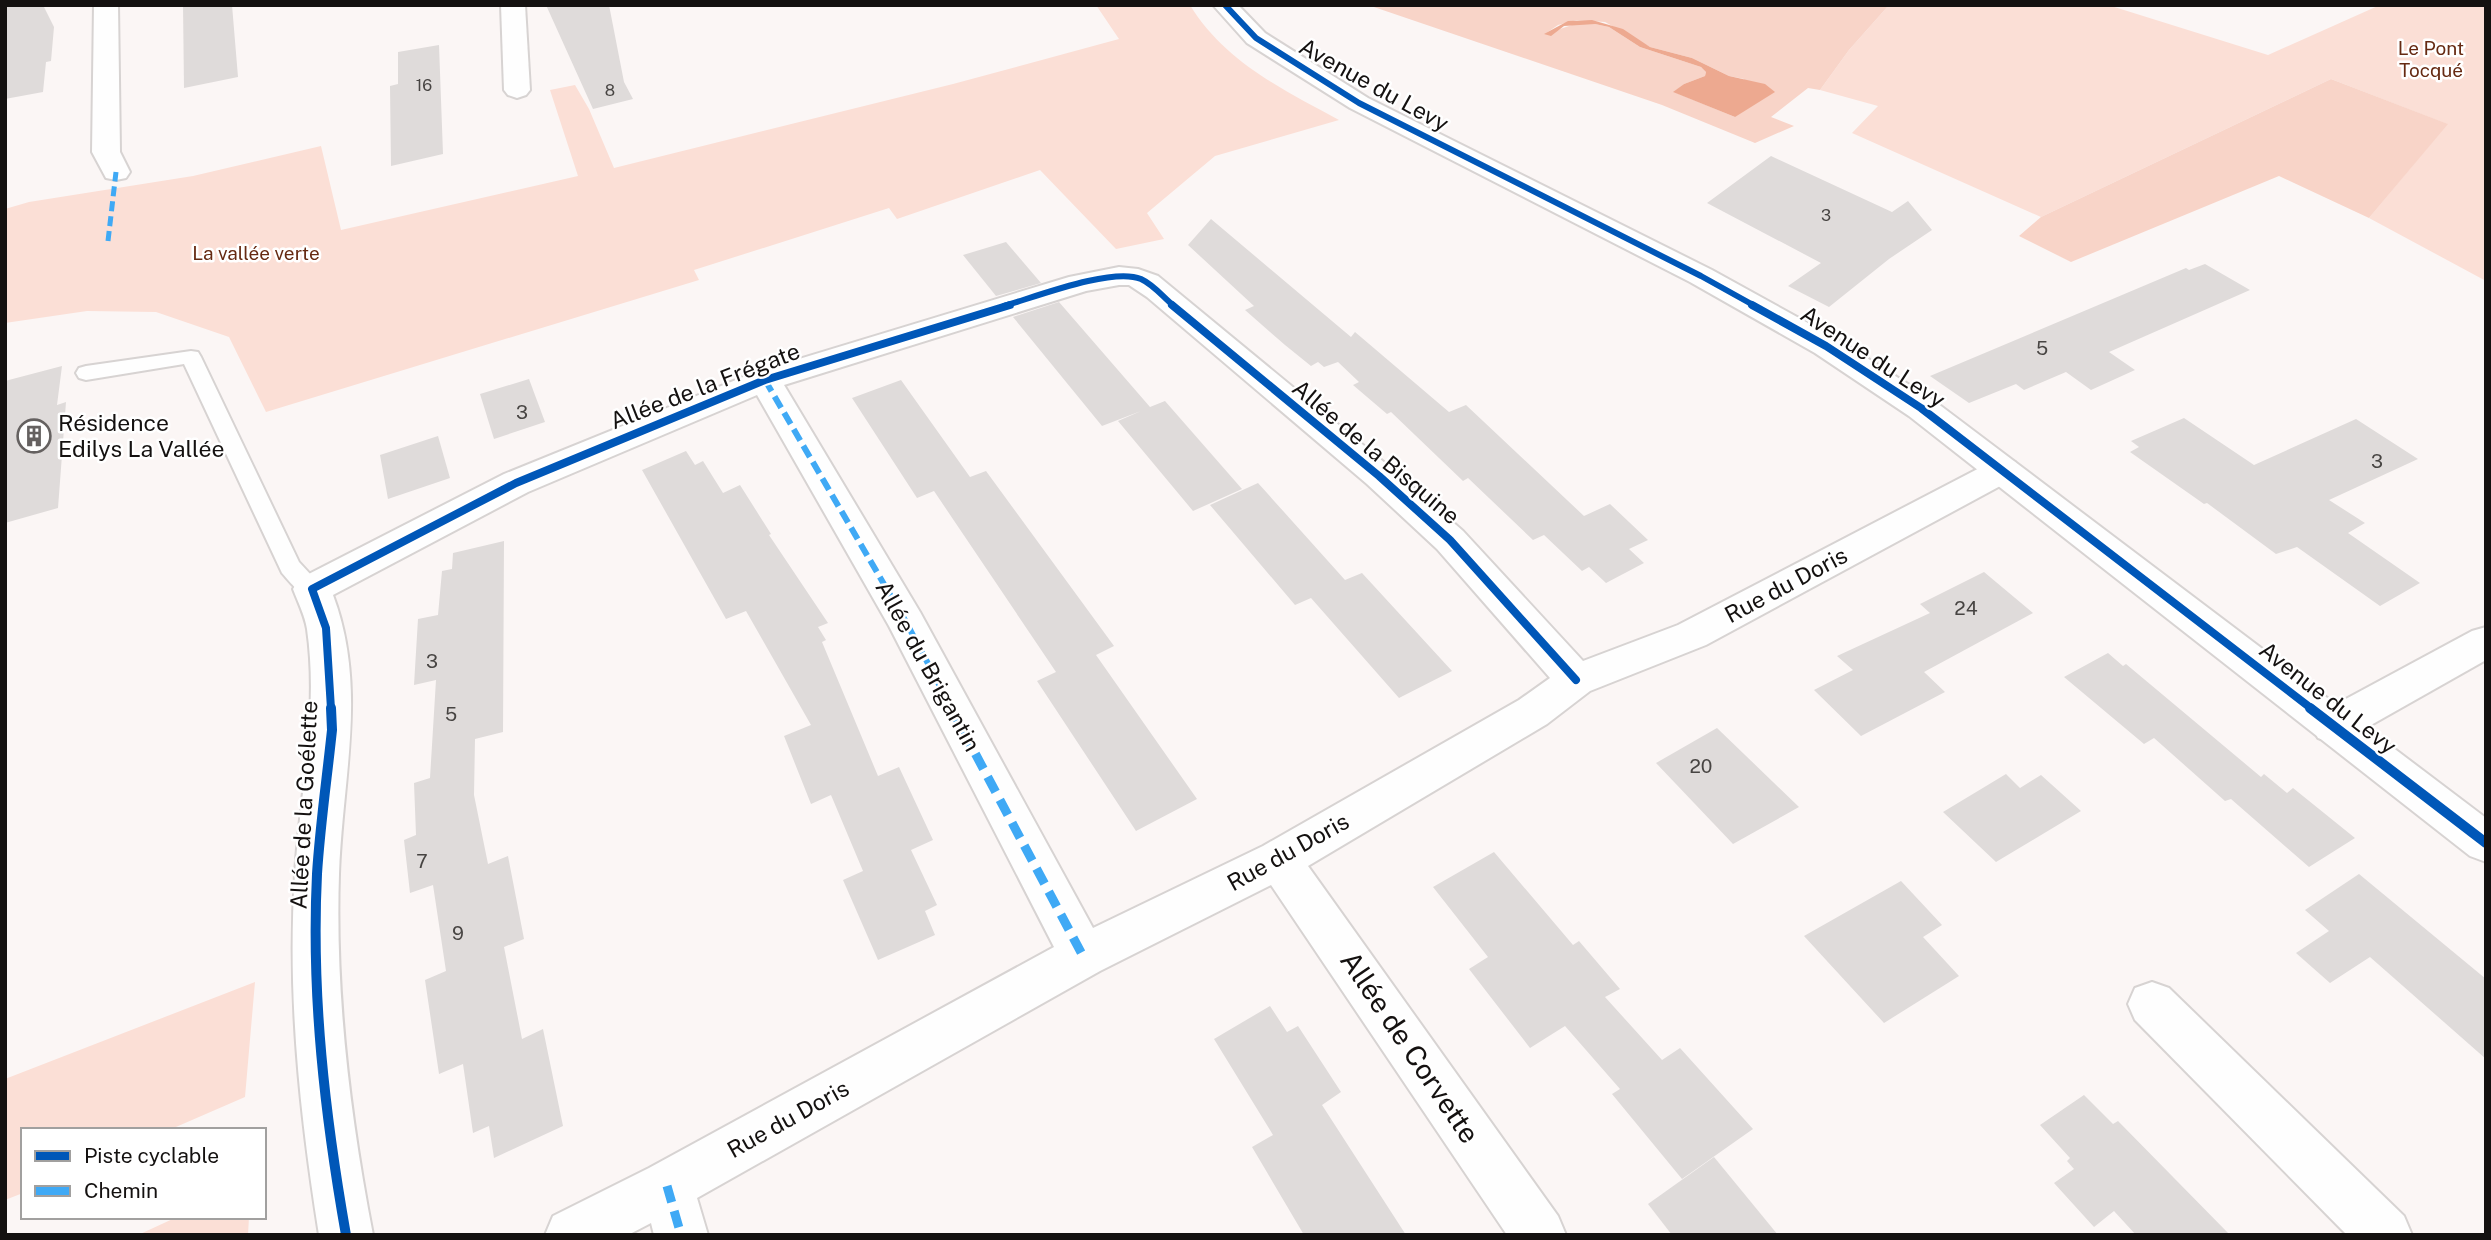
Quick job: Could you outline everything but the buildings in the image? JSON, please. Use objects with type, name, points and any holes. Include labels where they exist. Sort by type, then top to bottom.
[{"type":"street","points":[[106,5],[106,152],[116,172]]},
{"type":"street","points":[[513,5],[517,90]]},
{"type":"street","name":"Avenue du Levy","points":[[1225,5],[1256,38],[1359,103],[1701,276],[1826,346],[1921,408],[2486,843]]},
{"type":"street","name":"Allée de la Frégate","points":[[312,589],[516,483],[765,380],[1080,283],[1133,274]]},
{"type":"street","name":"Allée de la Bisquine","points":[[1133,274],[1152,283],[1170,303],[1379,476],[1450,540],[1576,680]]},
{"type":"street","name":"Allée du Brigantin","points":[[765,380],[906,622],[1083,957]]},
{"type":"street","name":"Rue du Doris","points":[[572,1235],[667,1186],[1083,957],[1279,860],[1533,712],[1576,680],[1692,635],[2003,470]]},
{"type":"street","name":"Allée de la Goélette","points":[[312,589],[326,628],[332,730],[317,874],[318,1030],[331,1149],[346,1235]]},
{"type":"street","points":[[2333,726],[2486,642]]},
{"type":"street","name":"Allée de Corvette","points":[[1279,860],[1539,1235]]},
{"type":"street","points":[[2152,1004],[2385,1235]]},
{"type":"street","points":[[667,1186],[681,1235]]},
{"type":"lane","points":[[86,373],[191,357],[290,567],[312,589]]},
{"type":"green space","name":"La vallée verte","points":[[1096,5],[1190,5],[1204,25],[1237,58],[1276,85],[1339,120],[1215,156],[1147,213],[1164,239],[1116,249],[1040,170],[897,219],[889,208],[694,270],[699,280],[266,412],[229,337],[156,312],[87,311],[5,323],[5,209],[29,202],[193,176],[321,146],[341,230],[578,176],[550,90],[575,85],[589,109],[614,168],[953,84],[1119,39]]},
{"type":"green space","name":"Le Pont Tocqué","points":[[1889,5],[2108,5],[2268,55],[2380,5],[2486,5],[2486,281],[2369,218],[2447,124],[2331,79],[2041,217],[1852,133],[1878,106],[1820,90],[1849,50]]},
{"type":"green space","points":[[255,982],[245,1097],[174,1128],[21,1128],[21,1194],[5,1200],[5,1079]]},
{"type":"green space","points":[[173,1219],[249,1219],[248,1235],[138,1235]]},
{"type":"shaded area","points":[[1368,5],[1889,5],[1849,50],[1820,90],[1808,88],[1771,117],[1794,126],[1755,143],[1662,105]],"holes":[[[1577,20],[1605,22],[1650,47],[1692,58],[1729,76],[1744,79],[1735,117],[1674,92],[1684,84],[1705,76],[1706,72],[1701,67],[1640,47],[1609,27],[1595,24],[1578,23],[1545,34],[1558,25]]]},
{"type":"shaded area","points":[[1592,20],[1623,29],[1650,47],[1692,58],[1729,76],[1765,84],[1775,92],[1735,117],[1673,92],[1684,84],[1705,76],[1706,72],[1701,67],[1640,47],[1609,27],[1595,24],[1564,26],[1551,36],[1544,34],[1568,21]]},
{"type":"shaded area","points":[[2331,79],[2448,124],[2369,218],[2279,176],[2071,262],[2019,236],[2041,217]]},
{"type":"marked path","points":[[108,241],[116,172]]},
{"type":"marked path","points":[[765,380],[906,622],[1083,956]]},
{"type":"marked path","points":[[667,1186],[681,1235]]},
{"type":"cycle path","points":[[1225,5],[1256,38],[1359,103],[1701,276],[1826,346],[1921,408],[2486,843]]},
{"type":"cycle path","points":[[346,1235],[331,1149],[318,1030],[317,874],[332,730],[326,628],[312,589],[516,483],[765,380],[1080,283],[1129,276],[1148,283],[1158,291],[1379,476],[1450,540],[1576,680]]},
{"type":"place","name":"Résidence Edilys La Vallée","points":[[34,436]]}]
